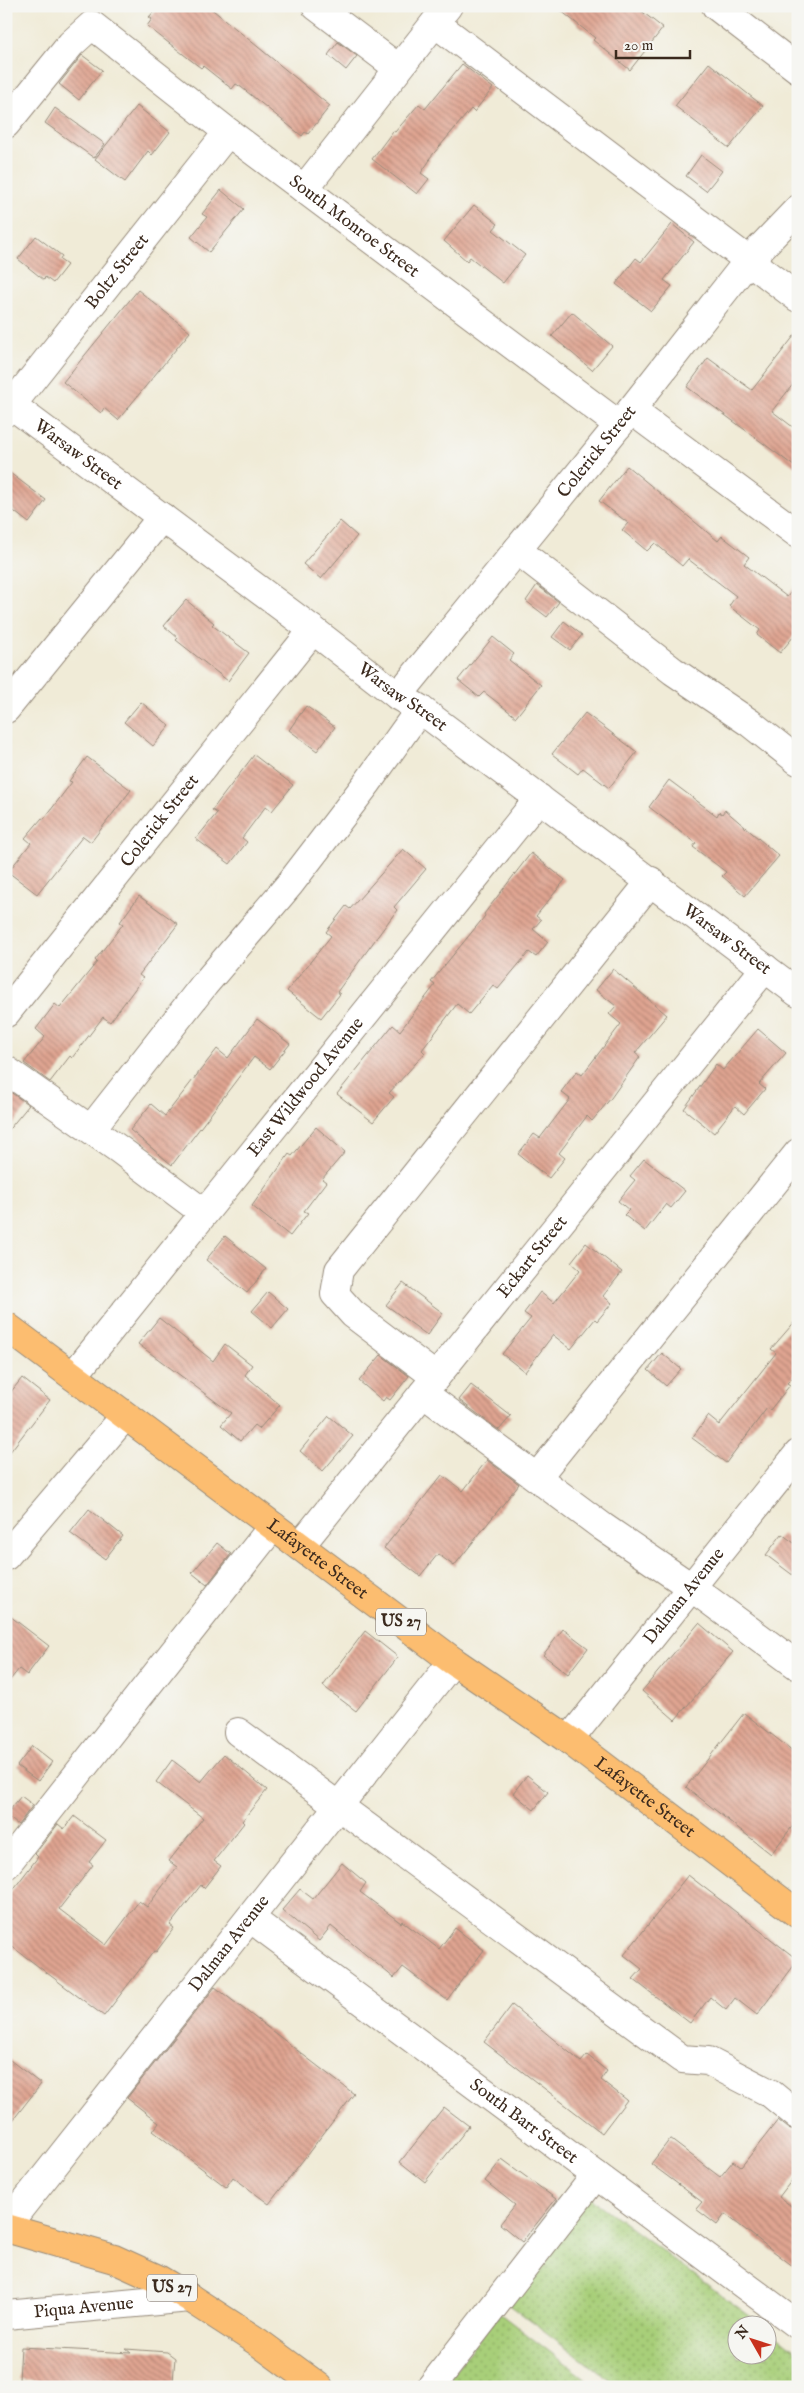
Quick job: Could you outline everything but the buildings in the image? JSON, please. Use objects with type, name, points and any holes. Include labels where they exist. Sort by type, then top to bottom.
[{"type":"highway","name":"Lafayette Street","points":[[6,1326],[453,1661],[569,1740],[798,1914]]},
{"type":"highway","name":"US 27","points":[[6,2227],[114,2259],[190,2298],[258,2342],[317,2386]]},
{"type":"street","points":[[316,6],[398,68]]},
{"type":"street","points":[[716,6],[798,69]]},
{"type":"street","points":[[304,189],[398,68],[442,15],[748,261],[798,298]]},
{"type":"street","name":"South Monroe Street","points":[[6,124],[70,44],[92,25],[304,189],[625,417],[798,534]]},
{"type":"street","name":"Boltz Street","points":[[8,406],[228,132]]},
{"type":"street","name":"Colerick Street","points":[[91,1129],[198,992],[289,885],[368,782],[409,703],[517,550],[748,261],[798,209]]},
{"type":"street","name":"Warsaw Street","points":[[8,406],[162,517],[798,993]]},
{"type":"street","points":[[6,709],[162,517]]},
{"type":"street","points":[[517,550],[673,671],[750,723],[798,762]]},
{"type":"street","name":"Colerick Street","points":[[6,1012],[314,630]]},
{"type":"street","name":"East Wildwood Avenue","points":[[72,1376],[539,798]]},
{"type":"street","points":[[650,881],[339,1270],[335,1294],[353,1314],[430,1385],[537,1477],[603,1527],[691,1587],[798,1666]]},
{"type":"street","name":"Eckart Street","points":[[300,1546],[765,968]]},
{"type":"street","points":[[6,1070],[91,1129],[204,1213]]},
{"type":"street","points":[[537,1477],[798,1153]]},
{"type":"street","points":[[6,1556],[125,1416]]},
{"type":"street","name":"Dalman Avenue","points":[[569,1740],[798,1454]]},
{"type":"street","points":[[6,1865],[273,1526]]},
{"type":"street","name":"Dalman Avenue","points":[[6,2227],[453,1661]]},
{"type":"street","points":[[238,1732],[682,2059],[708,2061],[770,2093],[798,2116]]},
{"type":"street","name":"South Barr Street","points":[[250,1918],[798,2325]]},
{"type":"street","points":[[431,2387],[596,2175]]},
{"type":"street","name":"Piqua Avenue","points":[[6,2315],[190,2298]]},
{"type":"green space","points":[[589,2197],[750,2316],[726,2316],[726,2366],[776,2366],[776,2336],[798,2353],[798,2387],[619,2387],[507,2303]]},
{"type":"green space","points":[[499,2313],[596,2387],[442,2387]]}]
